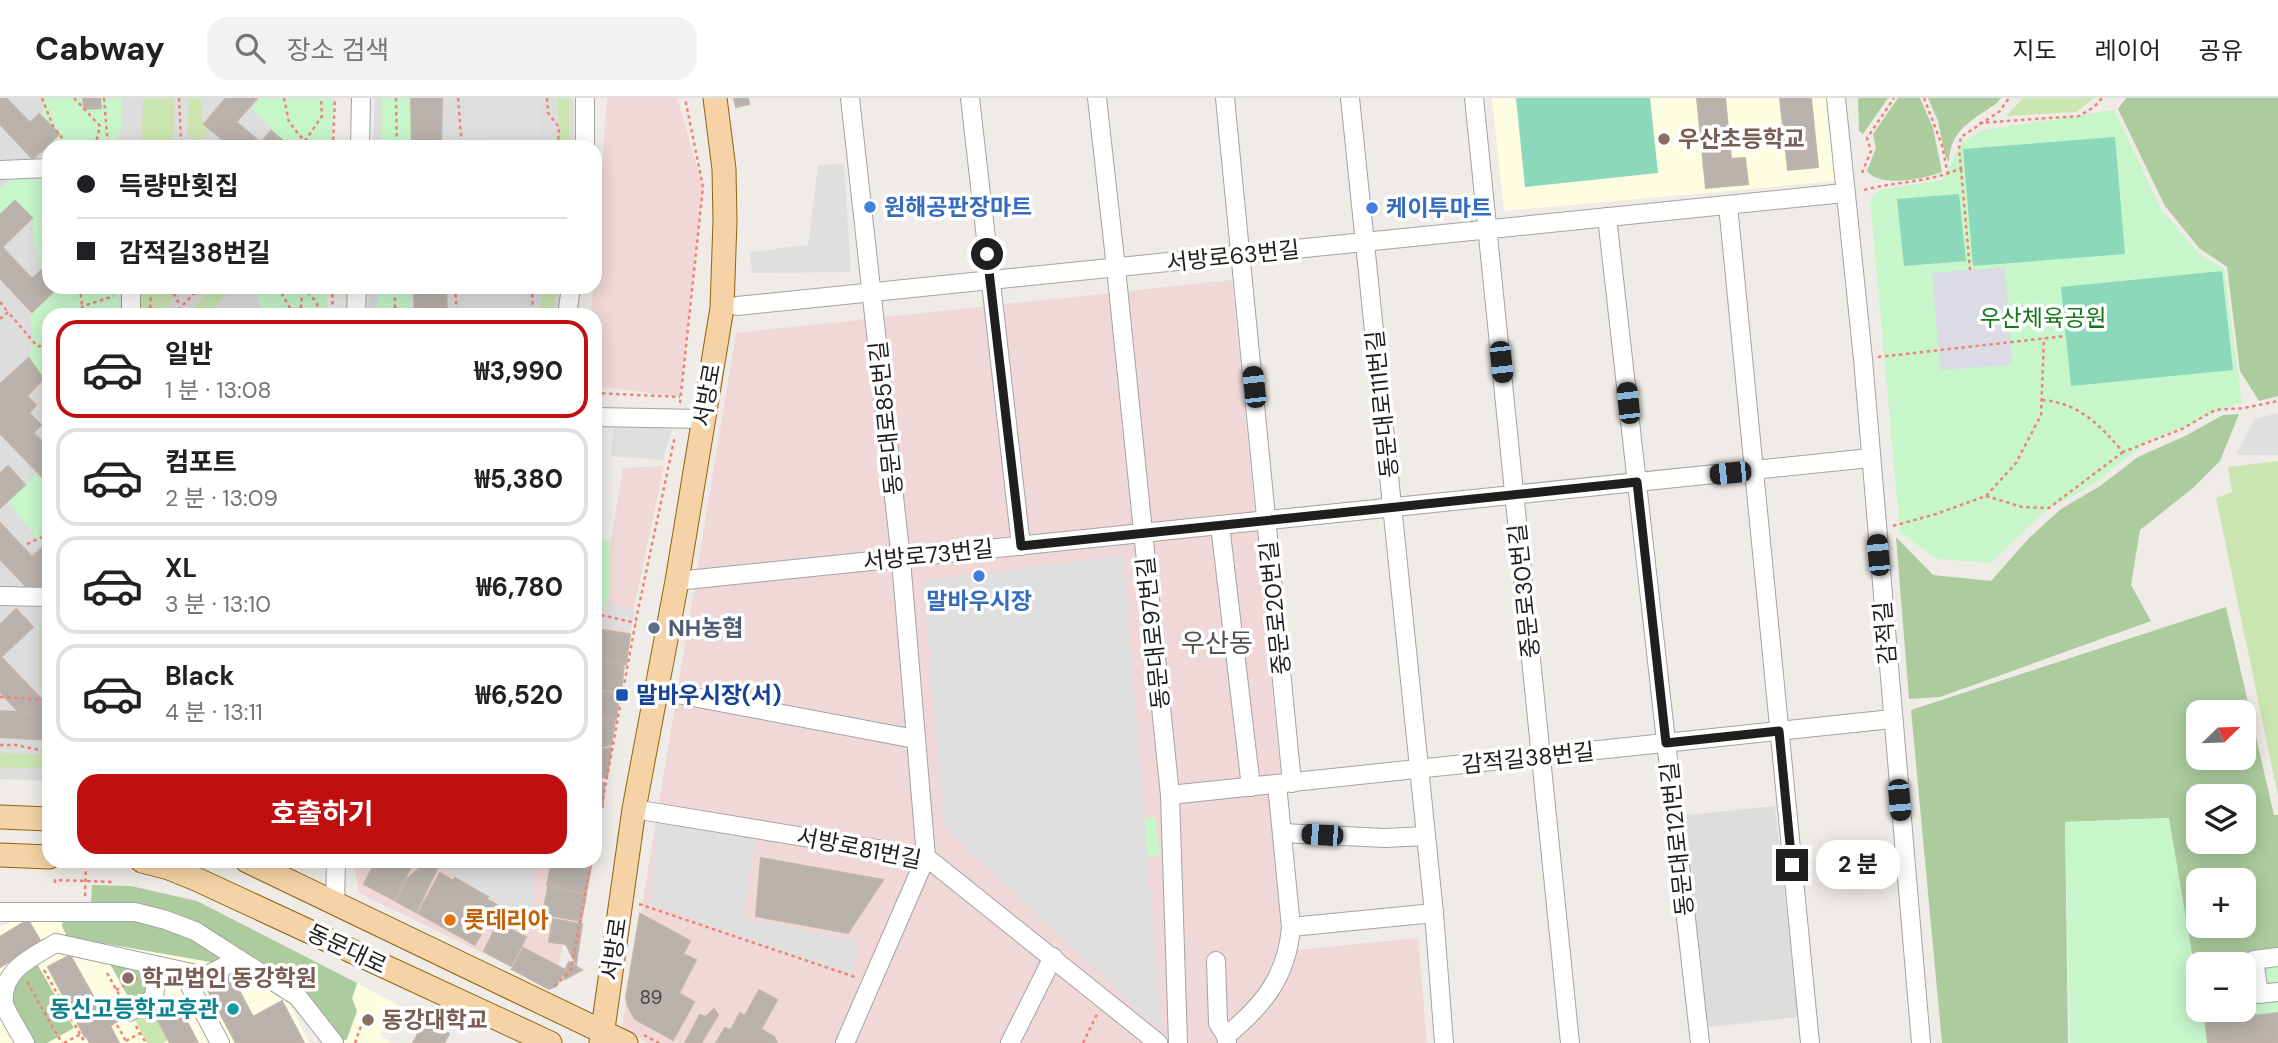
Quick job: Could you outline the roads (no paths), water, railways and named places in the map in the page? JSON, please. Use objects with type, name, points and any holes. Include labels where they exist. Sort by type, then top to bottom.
[{"type":"main road","name":"서방로","points":[[601,1037],[634,809],[677,581],[722,307],[724,169],[715,98]]},
{"type":"main road","points":[[0,817],[42,818]]},
{"type":"main road","points":[[0,855],[42,857]]},
{"type":"main road","name":"동문대로","points":[[169,868],[550,1043]]},
{"type":"main road","name":"동문대로","points":[[262,868],[601,1037],[626,1043]]},
{"type":"street","points":[[360,140],[361,98]]},
{"type":"street","points":[[585,98],[585,140]]},
{"type":"street","name":"동문대로85번길","points":[[845,1043],[926,857],[901,560],[850,98]]},
{"type":"street","points":[[970,98],[1021,546]]},
{"type":"street","name":"동문대로97번길","points":[[1097,98],[1170,795],[1178,1043]]},
{"type":"street","name":"중문로20번길","points":[[1226,98],[1267,520],[1285,784]]},
{"type":"street","name":"동문대로111번길","points":[[1350,98],[1434,913],[1444,1043]]},
{"type":"street","name":"중문로30번길","points":[[1474,98],[1570,1043]]},
{"type":"street","name":"감적길","points":[[1836,98],[1852,189],[1870,458],[1921,1043]]},
{"type":"street","points":[[0,170],[42,168]]},
{"type":"street","name":"서방로63번길","points":[[737,306],[1728,205],[1852,189]]},
{"type":"street","points":[[1728,205],[1810,1043]]},
{"type":"street","name":"동문대로121번길","points":[[1607,217],[1700,1043]]},
{"type":"street","points":[[602,418],[677,428],[703,419]]},
{"type":"street","name":"서방로73번길","points":[[677,581],[1870,458]]},
{"type":"street","points":[[1220,525],[1251,787]]},
{"type":"street","points":[[0,596],[42,597]]},
{"type":"street","points":[[656,690],[915,739]]},
{"type":"street","name":"감적길38번길","points":[[1170,795],[1892,719]]},
{"type":"street","points":[[1216,961],[1218,1023],[1226,1039],[1277,981],[1286,962],[1291,927],[1282,832],[1285,784]]},
{"type":"street","name":"서방로81번길","points":[[634,809],[926,857],[1158,1043]]},
{"type":"street","points":[[1282,832],[1385,838],[1426,836]]},
{"type":"street","points":[[335,903],[336,868]]},
{"type":"street","points":[[0,912],[135,912],[195,931],[299,996],[334,1043]]},
{"type":"street","points":[[1291,927],[1434,913]]},
{"type":"street","points":[[25,1043],[3,1002],[3,984],[10,970],[56,943],[205,976],[239,959]]},
{"type":"street","points":[[1010,1043],[1053,957]]},
{"type":"street","points":[[2278,957],[2254,960],[2259,994],[2278,992]]},
{"type":"street","points":[[127,1021],[154,998],[157,966]]},
{"type":"street","points":[[182,971],[220,1043]]},
{"type":"place","name":"우산초등학교","points":[[1664,139]]},
{"type":"place","name":"원해공판장마트","points":[[870,207]]},
{"type":"place","name":"케이투마트","points":[[1372,208]]},
{"type":"place","name":"말바우시장","points":[[979,576]]},
{"type":"place","name":"NH농협","points":[[654,628]]},
{"type":"place","name":"말바우시장(서)","points":[[622,695]]},
{"type":"place","name":"롯데리아","points":[[450,920]]},
{"type":"place","name":"학교법인 동강학원","points":[[128,978]]},
{"type":"place","name":"동신고등학교후관","points":[[233,1009]]},
{"type":"place","name":"동강대학교","points":[[368,1020]]},
{"type":"district","name":"우산동","points":[[1217,643]]},
{"type":"park label","name":"우산체육공원","points":[[2043,318]]}]
